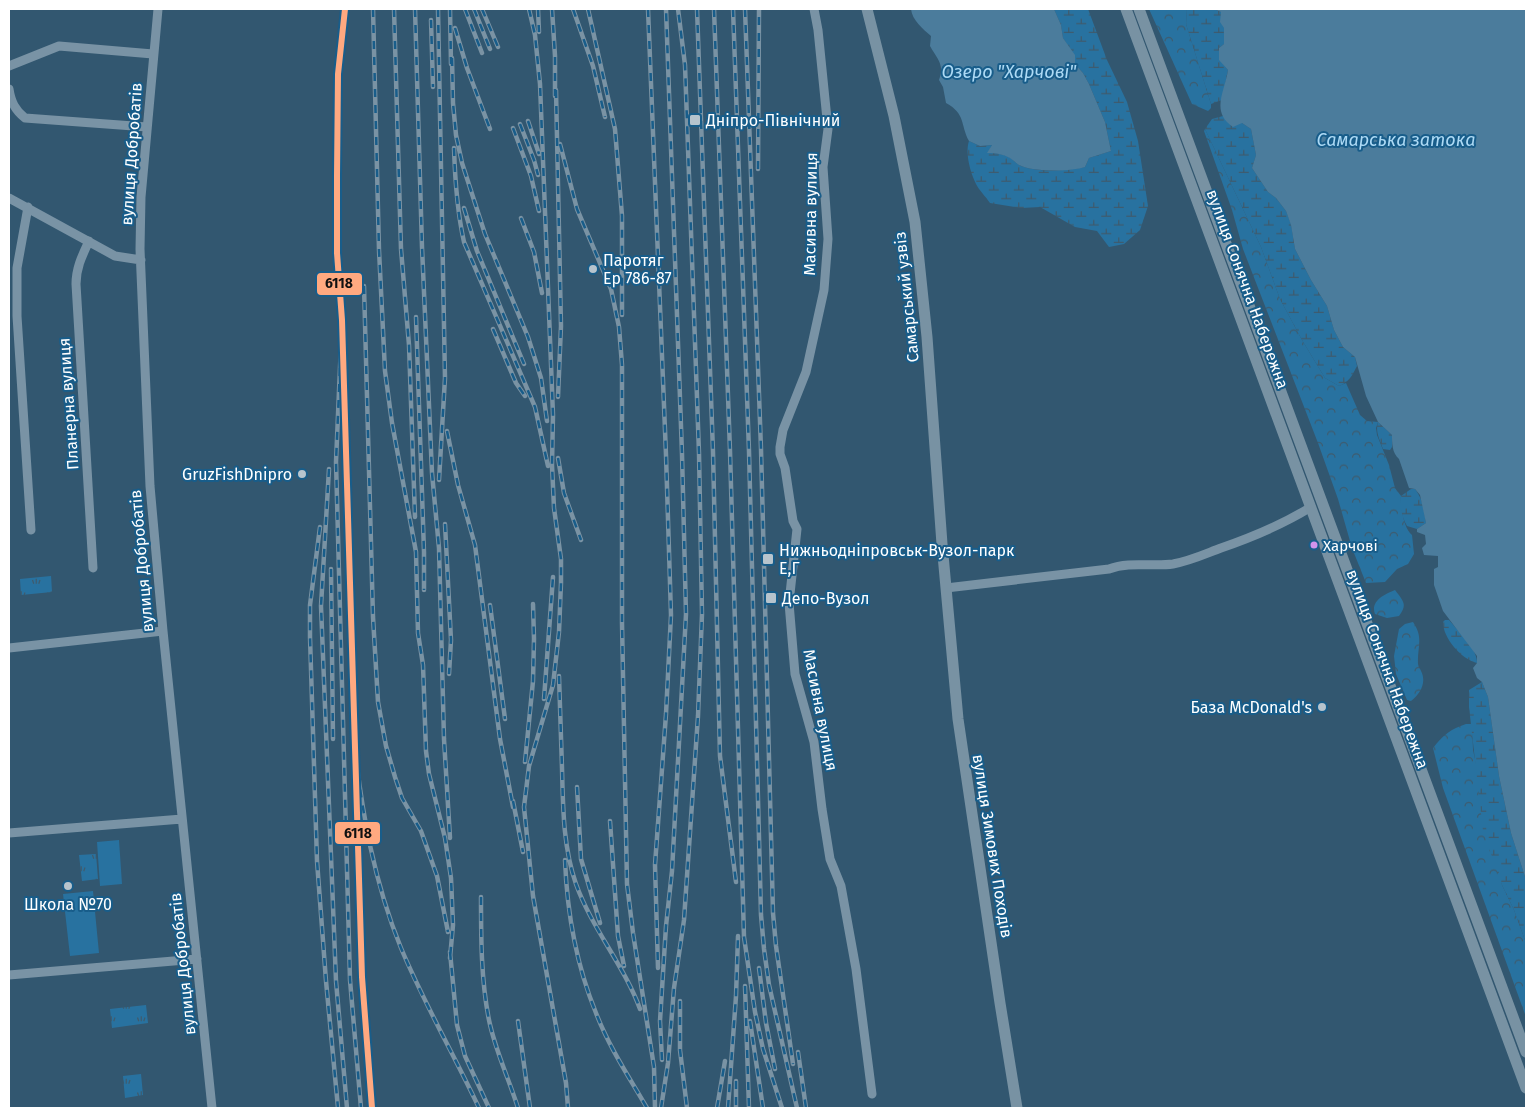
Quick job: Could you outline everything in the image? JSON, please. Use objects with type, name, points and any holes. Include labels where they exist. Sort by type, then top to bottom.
[{"type":"main road","name":"Самарський узвіз","points":[[867,9],[894,116],[915,222],[926,327],[946,588]]},
{"type":"main road","name":"вулиця Сонячна Набережна","points":[[1126,9],[1526,1088]]},
{"type":"main road","name":"вулиця Сонячна Набережна","points":[[1139,9],[1526,1052]]},
{"type":"main road","name":"вулиця Зимових Походів","points":[[946,588],[962,757],[1017,1108]]},
{"type":"street","name":"вулиця Добробатів","points":[[158,9],[141,197],[141,260],[150,486],[162,631],[212,1108]]},
{"type":"street","name":"Масивна вулиця","points":[[814,9],[818,30],[828,129],[823,167],[828,239],[824,290],[806,372],[783,430],[780,454],[785,468],[793,521],[797,529],[789,603],[795,674],[814,742],[830,859],[841,886],[856,970],[872,1094]]},
{"type":"street","points":[[9,66],[59,46],[154,54]]},
{"type":"street","points":[[9,90],[14,106],[25,118],[147,127]]},
{"type":"street","points":[[9,198],[115,256],[141,260]]},
{"type":"street","points":[[28,208],[17,268],[17,306],[31,530]]},
{"type":"street","name":"Планерна вулиця","points":[[89,241],[78,265],[76,284],[93,568]]},
{"type":"street","points":[[946,588],[1109,569],[1128,565],[1166,565],[1185,562],[1260,534],[1311,507]]},
{"type":"street","points":[[9,648],[162,631]]},
{"type":"street","points":[[9,833],[182,819]]},
{"type":"street","points":[[9,975],[197,958]]},
{"type":"green space","points":[[1054,9],[1088,9],[1107,60],[1127,102],[1138,141],[1148,206],[1140,230],[1124,244],[1109,247],[1097,231],[1075,227],[1040,207],[1021,208],[990,203],[977,186],[970,168],[968,157],[969,141],[980,146],[992,145],[988,153],[1006,156],[1021,166],[1045,170],[1085,167],[1089,158],[1111,151],[1105,122],[1089,84],[1075,64],[1074,55],[1063,38],[1061,25]]},
{"type":"green space","points":[[1149,9],[1187,9],[1186,24],[1211,104],[1211,108],[1208,111],[1192,104]]},
{"type":"green space","points":[[1187,9],[1214,9],[1221,12],[1224,44],[1219,48],[1223,64],[1228,70],[1222,100],[1211,104],[1186,24]]},
{"type":"green space","points":[[1223,116],[1242,123],[1251,129],[1256,155],[1252,168],[1268,192],[1276,198],[1286,211],[1291,224],[1295,249],[1327,306],[1334,330],[1343,347],[1355,357],[1357,366],[1348,381],[1339,386],[1325,378],[1280,299],[1261,247],[1205,129],[1212,119]]},
{"type":"green space","points":[[1205,129],[1261,247],[1280,299],[1302,340],[1325,378],[1339,386],[1346,383],[1360,415],[1367,421],[1378,422],[1376,428],[1377,435],[1389,465],[1395,488],[1401,496],[1403,517],[1412,535],[1414,554],[1408,564],[1397,569],[1385,582],[1366,583],[1352,548],[1338,499],[1318,443],[1243,249],[1232,210],[1204,131]]},
{"type":"green space","points":[[1378,422],[1392,435],[1392,447],[1390,450],[1383,449],[1377,433]]},
{"type":"green space","points":[[1411,489],[1415,489],[1420,497],[1426,523],[1417,529],[1407,526],[1402,515],[1401,496]]},
{"type":"green space","points":[[51,576],[52,592],[21,595],[20,579]]},
{"type":"green space","points":[[1395,590],[1404,605],[1399,616],[1387,618],[1375,614],[1376,602]]},
{"type":"green space","points":[[1449,620],[1467,640],[1474,652],[1477,663],[1465,657],[1454,647],[1446,635],[1443,622]]},
{"type":"green space","points":[[1413,622],[1419,638],[1418,664],[1423,675],[1423,684],[1420,692],[1411,701],[1407,700],[1396,674],[1394,656],[1399,629],[1405,624]]},
{"type":"green space","points":[[1482,682],[1488,697],[1499,776],[1511,833],[1526,880],[1526,943],[1514,910],[1502,885],[1483,831],[1469,707],[1469,690]]},
{"type":"green space","points":[[1466,724],[1472,724],[1473,750],[1502,885],[1514,910],[1526,943],[1526,1017],[1443,788],[1433,748],[1448,733]]},
{"type":"green space","points":[[119,840],[122,884],[100,886],[97,842]]},
{"type":"green space","points":[[96,854],[98,879],[82,881],[79,855]]},
{"type":"green space","points":[[93,891],[99,953],[70,956],[63,894]]},
{"type":"green space","points":[[146,1005],[148,1023],[112,1028],[110,1009]]},
{"type":"green space","points":[[141,1074],[143,1095],[125,1098],[123,1076]]},
{"type":"water","name":"Озеро \"Харчові\"","points":[[911,9],[1054,9],[1061,25],[1063,38],[1075,55],[1075,64],[1089,84],[1105,122],[1111,151],[1089,158],[1085,167],[1079,169],[1042,170],[1019,165],[1005,156],[987,153],[992,145],[980,146],[969,141],[960,115],[946,103],[943,87],[939,80],[941,66],[930,46],[931,36],[916,21]]},
{"type":"water","name":"Самарська затока","points":[[1214,9],[1526,9],[1526,880],[1511,833],[1499,776],[1488,697],[1482,682],[1477,678],[1473,668],[1477,663],[1477,656],[1443,611],[1434,585],[1434,569],[1438,567],[1438,556],[1424,555],[1422,548],[1426,544],[1425,535],[1417,532],[1417,529],[1426,523],[1420,495],[1415,489],[1409,488],[1392,445],[1392,435],[1378,422],[1366,396],[1355,357],[1343,347],[1334,330],[1327,306],[1295,249],[1291,225],[1286,211],[1276,198],[1268,192],[1252,168],[1256,155],[1251,129],[1242,123],[1233,127],[1222,115],[1221,101],[1228,70],[1219,60],[1219,48],[1224,44],[1224,28],[1220,22],[1221,12]]},
{"type":"railway","points":[[373,9],[379,250],[385,371],[392,423],[416,552],[418,633],[423,665],[426,751],[429,774],[445,838],[451,878],[453,925],[450,958]]},
{"type":"railway","points":[[394,9],[401,249],[409,345],[415,517]]},
{"type":"railway","points":[[415,9],[422,247],[432,473],[439,548],[444,739],[450,838]]},
{"type":"railway","points":[[438,9],[445,378],[439,480]]},
{"type":"railway","points":[[450,9],[451,64]]},
{"type":"railway","points":[[465,9],[482,53]]},
{"type":"railway","points":[[474,9],[490,49]]},
{"type":"railway","points":[[482,9],[498,47]]},
{"type":"railway","points":[[529,9],[535,35],[540,84],[553,415],[552,465],[554,508],[561,559],[561,583],[559,632],[553,685],[529,766],[524,807],[533,896],[566,1083],[568,1108]]},
{"type":"railway","points":[[538,9],[539,32]]},
{"type":"railway","points":[[552,9],[555,96]]},
{"type":"railway","points":[[573,9],[593,66],[605,117]]},
{"type":"railway","points":[[588,9],[615,129],[622,216],[622,315]]},
{"type":"railway","points":[[648,9],[671,615],[655,865],[658,968]]},
{"type":"railway","points":[[662,1060],[660,1021],[666,926],[672,871],[686,614],[666,9]]},
{"type":"railway","points":[[661,1108],[668,1063],[674,988],[684,920],[698,716],[702,614],[699,453],[685,65],[678,9]]},
{"type":"railway","points":[[697,9],[713,452],[720,756],[736,882]]},
{"type":"railway","points":[[714,9],[730,451],[744,937],[755,1012],[763,1049],[782,1108]]},
{"type":"railway","points":[[733,9],[749,451],[761,915],[769,985],[797,1108]]},
{"type":"railway","points":[[745,9],[761,449],[773,913],[793,1064]]},
{"type":"railway","points":[[758,169],[759,9]]},
{"type":"railway","points":[[431,20],[433,87]]},
{"type":"railway","points":[[455,28],[467,68],[490,129]]},
{"type":"railway","points":[[452,58],[456,135],[462,163],[485,234],[528,337],[541,378],[547,421]]},
{"type":"railway","points":[[556,90],[561,326],[558,397]]},
{"type":"railway","points":[[528,121],[539,154]]},
{"type":"railway","points":[[520,124],[538,175]]},
{"type":"railway","points":[[513,128],[531,176],[539,211]]},
{"type":"railway","points":[[560,144],[577,209],[611,289],[619,327],[622,365],[622,623],[627,884],[654,1067],[655,1108]]},
{"type":"railway","points":[[454,148],[457,195],[464,242],[535,407],[548,466]]},
{"type":"railway","points":[[464,208],[477,251],[524,364]]},
{"type":"railway","points":[[521,218],[534,252],[542,293]]},
{"type":"railway","points":[[364,286],[373,617],[378,702],[386,746],[402,798],[421,831],[437,876],[448,932]]},
{"type":"railway","points":[[416,317],[424,590]]},
{"type":"railway","points":[[342,320],[336,462],[350,980],[361,1108]]},
{"type":"railway","points":[[493,329],[516,383],[525,396]]},
{"type":"railway","points":[[447,431],[458,485],[475,545],[500,739],[513,807]]},
{"type":"railway","points":[[558,458],[564,493],[581,540]]},
{"type":"railway","points":[[329,469],[321,606],[336,981],[347,1108]]},
{"type":"railway","points":[[445,524],[451,640],[449,674]]},
{"type":"railway","points":[[320,527],[310,605],[310,637],[317,861],[338,1108]]},
{"type":"railway","points":[[331,569],[333,739]]},
{"type":"railway","points":[[544,699],[553,577]]},
{"type":"railway","points":[[525,762],[533,681],[533,604]]},
{"type":"railway","points":[[490,605],[505,719]]},
{"type":"railway","points":[[559,676],[563,812],[568,856],[576,884],[590,916],[626,977],[640,1009]]},
{"type":"railway","points":[[354,742],[365,821],[383,898],[401,948],[419,989],[479,1108]]},
{"type":"railway","points":[[577,787],[581,859],[600,923]]},
{"type":"railway","points":[[513,801],[523,852]]},
{"type":"railway","points":[[610,821],[618,936],[624,966]]},
{"type":"railway","points":[[565,860],[570,919],[589,995],[607,1038],[647,1108]]},
{"type":"railway","points":[[481,897],[481,943],[486,1005],[495,1042],[518,1108]]},
{"type":"railway","points":[[728,1108],[738,936]]},
{"type":"railway","points":[[450,952],[457,1025],[465,1056],[489,1108]]},
{"type":"railway","points":[[759,968],[766,1023],[775,1069]]},
{"type":"railway","points":[[745,986],[749,1108]]},
{"type":"railway","points":[[680,1001],[680,1050],[687,1108]]},
{"type":"railway","points":[[518,1021],[530,1108]]},
{"type":"railway","points":[[750,1021],[763,1108]]},
{"type":"railway","points":[[798,1052],[806,1108]]},
{"type":"railway","points":[[717,1108],[725,1061]]},
{"type":"railway","points":[[736,1081],[736,1108]]},
{"type":"transit line","name":"6118","points":[[345,9],[338,74],[337,253],[342,320],[362,977],[372,1108]]},
{"type":"place","name":"Дніпро-Північний","points":[[695,120]]},
{"type":"place","name":"Паротяг Ер 786-87","points":[[593,269]]},
{"type":"place","name":"GruzFishDnipro","points":[[302,474]]},
{"type":"place","name":"Харчові","points":[[1314,545]]},
{"type":"place","name":"Нижньодніпровськ-Вузол-парк Е,Г","points":[[768,559]]},
{"type":"place","name":"Депо-Вузол","points":[[771,598]]},
{"type":"place","name":"База McDonald's","points":[[1322,707]]},
{"type":"place","name":"Школа №70","points":[[68,886]]}]
